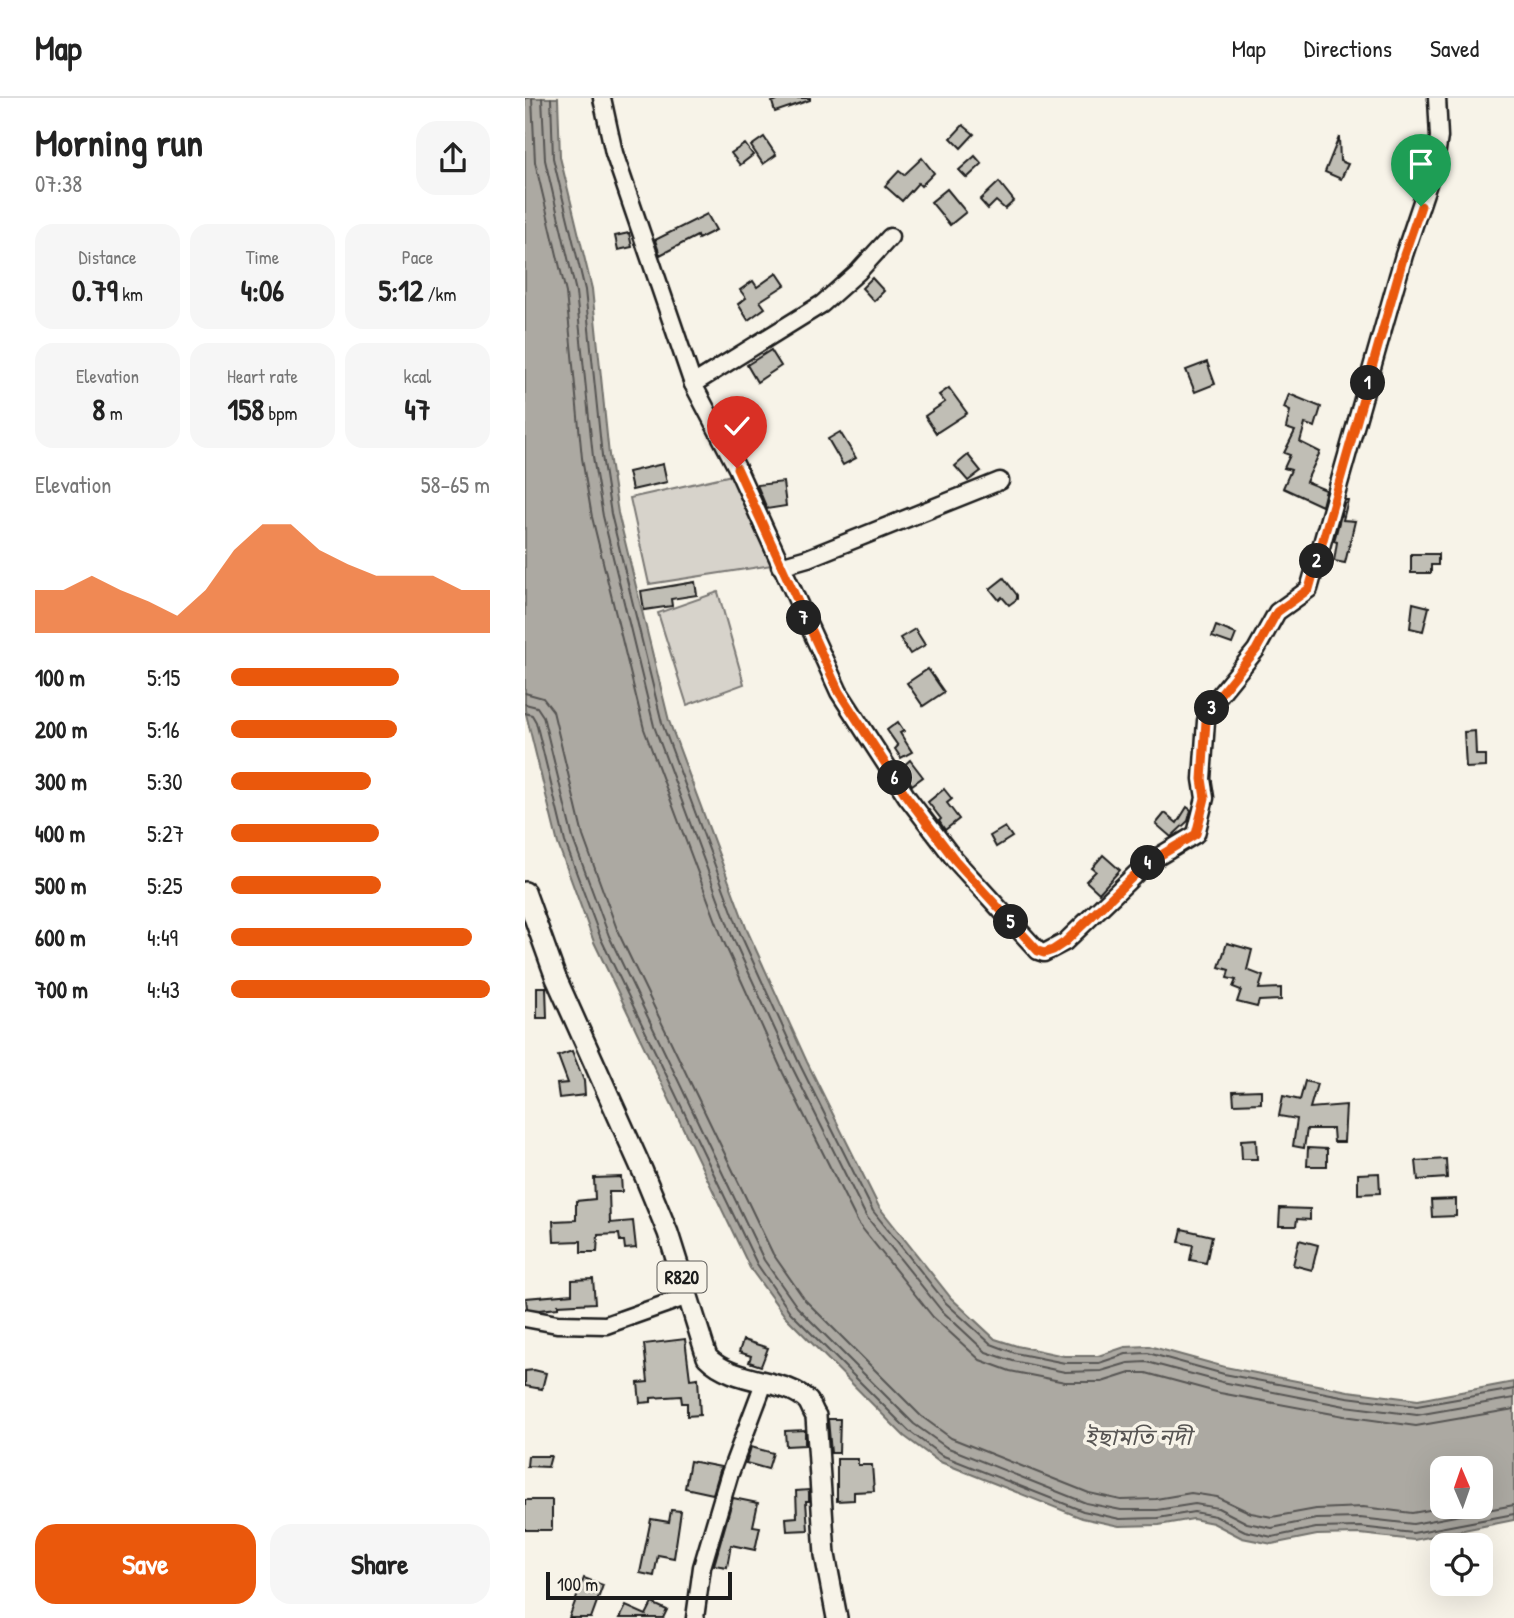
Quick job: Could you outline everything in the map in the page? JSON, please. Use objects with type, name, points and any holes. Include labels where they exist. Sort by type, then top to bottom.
[{"type":"main road","name":"R820","points":[[525,892],[556,978],[648,1184],[708,1357],[718,1368],[795,1392],[808,1401],[816,1416],[825,1555],[837,1618]]},
{"type":"street","points":[[602,98],[614,152],[693,384],[737,468],[839,692],[907,797],[955,860],[1038,951],[1044,953],[1065,942],[1146,864],[1196,834],[1205,798],[1202,779],[1206,721],[1217,698],[1256,650],[1277,612],[1309,589],[1404,255],[1435,163],[1439,137],[1437,98]]},
{"type":"street","points":[[693,384],[822,304],[859,272],[890,237]]},
{"type":"street","points":[[780,566],[808,558],[1000,481]]},
{"type":"street","points":[[525,1318],[557,1324],[606,1325],[688,1296]]},
{"type":"street","points":[[695,1618],[702,1567],[717,1515],[764,1383]]},
{"type":"shaded area","points":[[732,475],[778,564],[649,584],[630,498]]},
{"type":"shaded area","points":[[718,592],[744,684],[687,705],[658,613]]},
{"type":"water","name":"ইছামতি নদী","points":[[525,98],[558,98],[560,157],[592,289],[609,455],[618,513],[669,721],[747,930],[807,1062],[879,1207],[951,1298],[995,1339],[1017,1346],[1064,1356],[1098,1356],[1125,1347],[1149,1346],[1225,1367],[1348,1391],[1418,1400],[1514,1382],[1514,1520],[1449,1533],[1430,1533],[1430,1537],[1414,1540],[1360,1534],[1317,1535],[1272,1544],[1242,1538],[1213,1523],[1193,1519],[1159,1525],[1119,1526],[1082,1518],[938,1461],[904,1436],[785,1316],[750,1268],[594,942],[558,844],[525,710]]},
{"type":"building","points":[[782,98],[810,100],[775,112],[772,102]]},
{"type":"building","points":[[963,125],[974,134],[961,148],[951,138]]},
{"type":"building","points":[[764,137],[776,155],[763,164],[751,146]]},
{"type":"building","points":[[1339,137],[1340,161],[1348,164],[1341,179],[1325,172]]},
{"type":"building","points":[[745,144],[753,155],[740,165],[731,153]]},
{"type":"building","points":[[975,156],[982,164],[967,178],[959,170]]},
{"type":"building","points":[[922,158],[934,173],[921,186],[918,183],[902,201],[885,186],[899,171],[904,175]]},
{"type":"building","points":[[999,182],[1014,201],[1005,209],[996,201],[988,209],[980,200]]},
{"type":"building","points":[[947,189],[966,212],[950,225],[931,202]]},
{"type":"building","points":[[707,214],[716,230],[698,239],[697,236],[660,255],[655,240]]},
{"type":"building","points":[[629,233],[632,247],[618,250],[615,236]]},
{"type":"building","points":[[777,273],[785,285],[760,301],[765,308],[748,320],[738,304],[746,298],[740,290],[753,281],[757,287]]},
{"type":"building","points":[[872,278],[884,291],[874,301],[862,288]]},
{"type":"building","points":[[771,350],[781,366],[757,382],[747,365]]},
{"type":"building","points":[[1207,362],[1215,384],[1195,392],[1186,370]]},
{"type":"building","points":[[949,388],[967,413],[936,433],[925,416],[945,402],[939,395]]},
{"type":"building","points":[[1289,394],[1321,407],[1315,427],[1305,424],[1300,442],[1320,452],[1306,482],[1326,490],[1322,506],[1283,488],[1291,470],[1284,468],[1290,455],[1284,453],[1295,431],[1286,428],[1290,411],[1284,408]]},
{"type":"building","points":[[840,432],[856,458],[843,465],[828,439]]},
{"type":"building","points":[[968,455],[981,471],[968,481],[955,466]]},
{"type":"building","points":[[663,464],[667,482],[632,490],[628,472]]},
{"type":"building","points":[[783,482],[786,506],[767,509],[757,485]]},
{"type":"building","points":[[1345,500],[1348,500],[1343,520],[1355,521],[1345,563],[1334,561],[1337,542],[1334,541]]},
{"type":"building","points":[[1411,554],[1438,554],[1438,565],[1431,565],[1431,573],[1411,573]]},
{"type":"building","points":[[1004,578],[1017,595],[1017,599],[1009,605],[1002,597],[999,600],[990,589]]},
{"type":"building","points":[[695,582],[697,595],[671,599],[672,606],[644,610],[641,591]]},
{"type":"building","points":[[1413,603],[1429,607],[1423,631],[1410,628]]},
{"type":"building","points":[[1216,626],[1236,634],[1232,644],[1212,637]]},
{"type":"building","points":[[915,629],[925,645],[910,654],[900,638]]},
{"type":"building","points":[[928,669],[944,692],[923,706],[907,683]]},
{"type":"building","points":[[898,722],[904,731],[900,733],[912,752],[901,758],[895,749],[898,746],[887,730]]},
{"type":"building","points":[[1475,731],[1476,755],[1486,755],[1486,767],[1466,768],[1464,732]]},
{"type":"building","points":[[910,760],[923,777],[912,785],[901,768]]},
{"type":"building","points":[[944,789],[952,799],[947,803],[959,819],[945,830],[939,821],[941,819],[928,802]]},
{"type":"building","points":[[1187,807],[1191,810],[1188,821],[1171,837],[1156,824],[1165,813],[1177,823]]},
{"type":"building","points":[[1005,827],[1012,837],[996,847],[990,836]]},
{"type":"building","points":[[1103,855],[1120,870],[1099,893],[1086,881],[1096,871],[1092,868]]},
{"type":"building","points":[[1227,943],[1252,950],[1247,970],[1263,976],[1259,989],[1281,988],[1281,1000],[1259,1001],[1257,1007],[1237,1002],[1241,990],[1233,987],[1236,980],[1227,978],[1229,970],[1219,967]]},
{"type":"building","points":[[537,987],[546,987],[547,1018],[537,1018]]},
{"type":"building","points":[[572,1051],[584,1081],[585,1095],[559,1098],[557,1084],[568,1083],[558,1056]]},
{"type":"building","points":[[1305,1081],[1317,1084],[1310,1108],[1346,1105],[1344,1142],[1334,1142],[1333,1129],[1307,1129],[1304,1148],[1293,1146],[1297,1119],[1279,1116],[1283,1096],[1300,1100]]},
{"type":"building","points":[[1261,1090],[1261,1103],[1234,1104],[1233,1091]]},
{"type":"building","points":[[1256,1139],[1257,1159],[1242,1159],[1241,1140]]},
{"type":"building","points":[[1308,1148],[1327,1149],[1327,1166],[1307,1166]]},
{"type":"building","points":[[1446,1159],[1447,1178],[1418,1180],[1416,1161]]},
{"type":"building","points":[[1379,1173],[1380,1193],[1358,1194],[1358,1174]]},
{"type":"building","points":[[621,1177],[622,1192],[609,1192],[610,1223],[633,1221],[636,1248],[625,1249],[619,1234],[598,1235],[597,1252],[581,1252],[581,1241],[554,1242],[553,1221],[576,1220],[576,1201],[595,1199],[594,1178]]},
{"type":"building","points":[[1456,1199],[1456,1216],[1432,1217],[1431,1200]]},
{"type":"building","points":[[1280,1208],[1310,1209],[1310,1220],[1297,1219],[1296,1226],[1279,1226]]},
{"type":"building","points":[[1182,1229],[1212,1236],[1206,1263],[1190,1260],[1193,1245],[1179,1242]]},
{"type":"building","points":[[1299,1240],[1318,1245],[1312,1270],[1293,1265]]},
{"type":"building","points":[[593,1279],[595,1303],[558,1305],[558,1308],[539,1310],[527,1308],[526,1298],[572,1294],[572,1280]]},
{"type":"building","points":[[685,1339],[690,1379],[698,1378],[700,1415],[687,1416],[687,1403],[682,1403],[681,1396],[651,1398],[651,1402],[640,1403],[638,1383],[648,1382],[644,1344]]},
{"type":"building","points":[[743,1340],[768,1348],[761,1366],[749,1362],[751,1356],[739,1352]]},
{"type":"building","points":[[525,1371],[546,1373],[542,1389],[525,1386]]},
{"type":"building","points":[[828,1419],[840,1419],[839,1453],[831,1453]]},
{"type":"building","points":[[805,1430],[805,1445],[786,1446],[785,1431]]},
{"type":"building","points":[[751,1447],[773,1453],[768,1469],[746,1463]]},
{"type":"building","points":[[528,1456],[551,1456],[548,1467],[527,1466]]},
{"type":"building","points":[[837,1459],[858,1459],[858,1465],[872,1465],[874,1491],[854,1492],[854,1500],[837,1501]]},
{"type":"building","points":[[690,1461],[721,1467],[713,1494],[685,1488]]},
{"type":"building","points":[[809,1490],[809,1501],[806,1501],[808,1530],[787,1531],[786,1518],[797,1517],[796,1491]]},
{"type":"building","points":[[733,1498],[758,1503],[753,1526],[760,1527],[755,1550],[731,1545],[727,1567],[714,1565]]},
{"type":"building","points":[[525,1500],[552,1500],[552,1530],[525,1530]]},
{"type":"building","points":[[671,1510],[681,1511],[674,1558],[658,1555],[654,1576],[640,1573],[651,1519],[669,1522]]},
{"type":"building","points":[[584,1578],[603,1585],[591,1618],[569,1618]]},
{"type":"building","points":[[652,1603],[667,1610],[663,1618],[620,1618],[626,1606],[646,1615]]},
{"type":"route","points":[[737,468],[839,692],[907,797],[955,860],[1038,951],[1044,953],[1053,950],[1083,926],[1146,864],[1196,834],[1205,798],[1202,779],[1206,721],[1217,698],[1256,650],[1277,612],[1309,589],[1404,255],[1421,206]]}]
